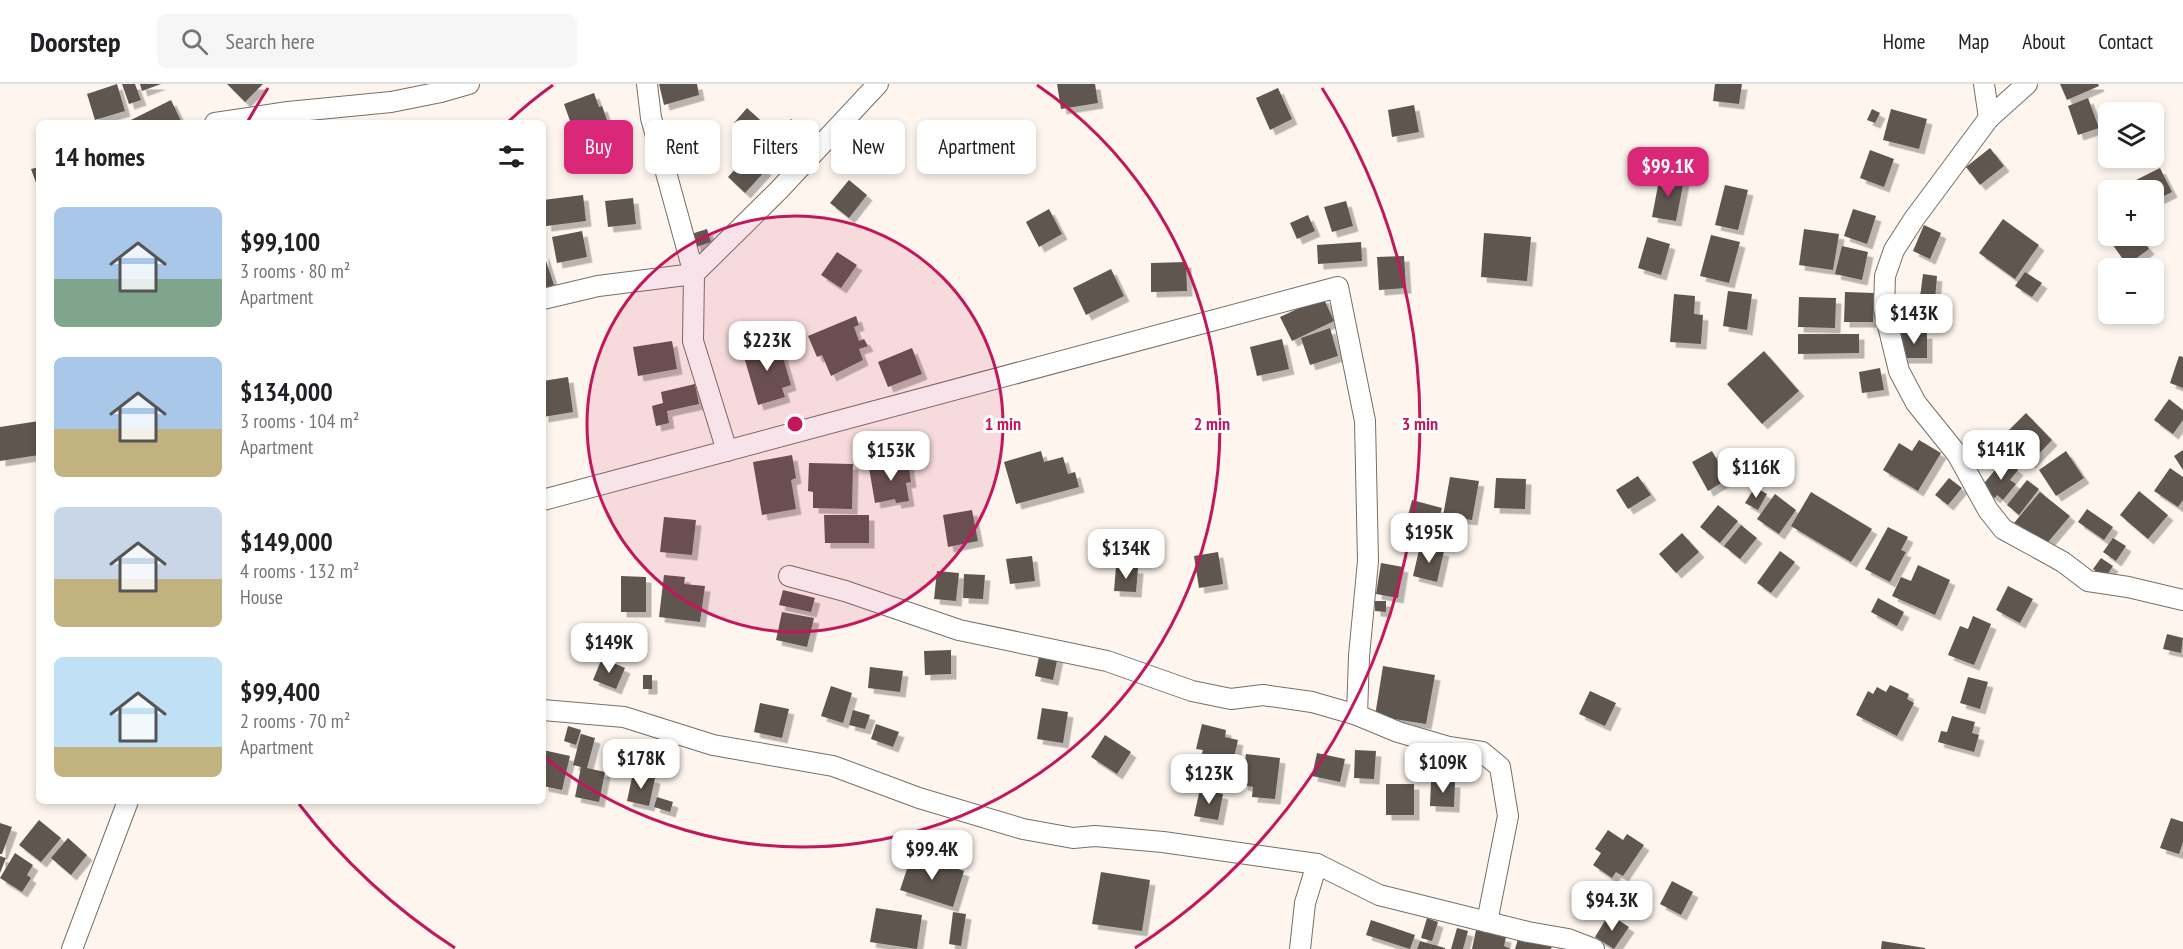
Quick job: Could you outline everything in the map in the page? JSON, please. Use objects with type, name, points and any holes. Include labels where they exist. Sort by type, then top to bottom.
[{"type":"street","points":[[232,120],[288,111],[391,102],[469,84]]},
{"type":"street","points":[[646,84],[651,118],[694,274],[693,341],[727,451]]},
{"type":"street","points":[[546,298],[598,286],[694,274],[779,190],[878,84]]},
{"type":"street","points":[[1984,84],[1989,118]]},
{"type":"street","points":[[2027,84],[1989,118],[1914,219],[1894,250],[1885,276],[1884,309],[1899,371],[1916,403],[1957,454],[1983,502],[2003,529],[2063,562],[2088,581],[2128,587],[2183,600]]},
{"type":"street","points":[[546,500],[1338,287],[1365,421],[1368,561],[1359,656],[1357,715]]},
{"type":"street","points":[[789,576],[845,591],[959,630],[1107,661],[1192,691],[1231,699],[1263,695],[1312,702],[1357,715],[1398,732],[1449,747],[1482,752],[1500,767],[1508,816],[1487,922]]},
{"type":"street","points":[[546,710],[624,717],[713,745],[833,766],[919,798],[1023,829],[1073,838],[1095,836],[1162,842],[1317,864],[1378,896],[1528,932],[1568,939],[1594,949]]},
{"type":"street","points":[[72,949],[127,804]]},
{"type":"street","points":[[1300,949],[1305,903],[1317,864]]},
{"type":"building","points":[[117,84],[125,111],[95,120],[87,94]]},
{"type":"building","points":[[122,84],[135,84],[141,100],[129,104]]},
{"type":"building","points":[[140,84],[161,84],[142,91]]},
{"type":"building","points":[[227,84],[263,84],[245,102]]},
{"type":"building","points":[[659,84],[697,84],[699,95],[664,105]]},
{"type":"building","points":[[1057,84],[1095,84],[1098,103],[1061,109]]},
{"type":"building","points":[[1715,84],[1742,84],[1739,104],[1713,101]]},
{"type":"building","points":[[2060,84],[2098,84],[2099,86],[2067,100]]},
{"type":"building","points":[[1278,88],[1292,119],[1270,130],[1256,98]]},
{"type":"building","points":[[594,93],[607,120],[570,120],[564,104]]},
{"type":"building","points":[[2088,98],[2098,128],[2078,135],[2068,106]]},
{"type":"building","points":[[171,100],[181,120],[131,120]]},
{"type":"building","points":[[1414,105],[1419,132],[1392,137],[1388,110]]},
{"type":"building","points":[[747,108],[760,120],[737,120]]},
{"type":"building","points":[[1872,109],[1880,113],[1875,123],[1867,120]]},
{"type":"building","points":[[1891,109],[1927,119],[1919,149],[1883,140]]},
{"type":"building","points":[[1990,148],[2004,166],[1980,185],[1966,167]]},
{"type":"building","points":[[1870,150],[1894,159],[1884,187],[1860,178]]},
{"type":"building","points":[[36,168],[36,183],[31,169]]},
{"type":"building","points":[[2160,168],[2172,192],[2164,196],[2164,180],[2136,180]]},
{"type":"building","points":[[732,173],[762,174],[745,193],[728,177]]},
{"type":"building","points":[[1660,175],[1684,180],[1676,221],[1652,217]]},
{"type":"building","points":[[849,180],[867,195],[849,218],[830,203]]},
{"type":"building","points":[[1725,185],[1748,190],[1738,230],[1715,225]]},
{"type":"building","points":[[583,195],[586,221],[546,226],[546,200]]},
{"type":"building","points":[[633,198],[636,224],[608,227],[605,201]]},
{"type":"building","points":[[1346,201],[1353,226],[1332,232],[1324,207]]},
{"type":"building","points":[[1049,209],[1062,234],[1039,247],[1026,222]]},
{"type":"building","points":[[1853,209],[1876,216],[1867,244],[1844,236]]},
{"type":"building","points":[[1308,215],[1315,231],[1297,239],[1290,223]]},
{"type":"building","points":[[2003,219],[2039,245],[2015,279],[1979,253]]},
{"type":"building","points":[[1924,225],[1941,233],[1930,259],[1913,251]]},
{"type":"building","points":[[707,229],[711,242],[696,247],[691,234]]},
{"type":"building","points":[[1804,229],[1839,234],[1833,270],[1799,265]]},
{"type":"building","points":[[582,231],[587,257],[557,263],[552,237]]},
{"type":"building","points":[[1484,233],[1531,237],[1527,281],[1481,277]]},
{"type":"building","points":[[1711,235],[1740,242],[1729,283],[1700,276]]},
{"type":"building","points":[[1647,237],[1670,244],[1661,275],[1638,268]]},
{"type":"building","points":[[1361,242],[1362,261],[1318,264],[1317,245]]},
{"type":"building","points":[[1842,246],[1868,252],[1862,280],[1835,274]]},
{"type":"building","points":[[2114,246],[2147,246],[2149,249],[2137,258],[2122,258]]},
{"type":"building","points":[[837,252],[857,265],[841,288],[821,275]]},
{"type":"building","points":[[1404,256],[1406,288],[1379,290],[1377,257]]},
{"type":"building","points":[[546,261],[554,285],[546,288]]},
{"type":"building","points":[[1186,262],[1187,291],[1151,292],[1151,263]]},
{"type":"building","points":[[1111,269],[1124,296],[1086,315],[1073,288]]},
{"type":"building","points":[[2025,272],[2042,283],[2032,297],[2015,286]]},
{"type":"building","points":[[1923,274],[1937,276],[1935,299],[1920,297]]},
{"type":"building","points":[[1728,291],[1752,294],[1747,330],[1723,326]]},
{"type":"building","points":[[1845,292],[1874,293],[1873,322],[1844,322]]},
{"type":"building","points":[[1674,294],[1695,296],[1694,314],[1703,315],[1701,344],[1670,342]]},
{"type":"building","points":[[1323,297],[1334,321],[1292,341],[1280,317]]},
{"type":"building","points":[[1799,297],[1836,298],[1835,328],[1798,327]]},
{"type":"building","points":[[1919,303],[1932,305],[1930,325],[1916,324]]},
{"type":"building","points":[[856,316],[859,325],[854,327],[859,341],[864,339],[868,346],[859,349],[863,360],[831,376],[822,355],[817,357],[808,336]]},
{"type":"building","points":[[1899,316],[1911,318],[1909,330],[1896,328]]},
{"type":"building","points":[[1330,328],[1338,356],[1310,365],[1301,338]]},
{"type":"building","points":[[1901,333],[1927,333],[1927,358],[1902,358]]},
{"type":"building","points":[[1798,334],[1859,334],[1859,353],[1798,354]]},
{"type":"building","points":[[1282,339],[1289,369],[1257,376],[1250,347]]},
{"type":"building","points":[[778,340],[791,385],[782,388],[785,397],[758,405],[742,350]]},
{"type":"building","points":[[672,341],[677,369],[638,376],[633,347]]},
{"type":"building","points":[[912,348],[922,374],[888,387],[878,362]]},
{"type":"building","points":[[1764,351],[1799,391],[1762,424],[1727,384]]},
{"type":"building","points":[[2179,356],[2183,357],[2183,388],[2170,383]]},
{"type":"building","points":[[1880,368],[1884,390],[1862,393],[1859,372]]},
{"type":"building","points":[[568,377],[573,412],[546,416],[546,381]]},
{"type":"building","points":[[695,384],[699,404],[667,411],[669,423],[656,426],[652,406],[663,403],[661,392]]},
{"type":"building","points":[[2169,399],[2183,410],[2183,420],[2173,434],[2154,420]]},
{"type":"building","points":[[2026,413],[2052,440],[2030,463],[2003,436]]},
{"type":"building","points":[[36,421],[36,455],[0,461],[0,427]]},
{"type":"building","points":[[1919,440],[1941,453],[1918,491],[1883,470],[1899,443],[1912,451]]},
{"type":"building","points":[[2183,450],[2183,470],[2174,456]]},
{"type":"building","points":[[1041,451],[1044,462],[1063,457],[1068,474],[1075,472],[1079,487],[1016,504],[1004,462]]},
{"type":"building","points":[[1712,451],[1728,479],[1708,491],[1692,462]]},
{"type":"building","points":[[2066,451],[2084,478],[2056,496],[2039,470]]},
{"type":"building","points":[[792,455],[796,478],[791,480],[796,509],[762,515],[753,462]]},
{"type":"building","points":[[2004,459],[2018,470],[2010,480],[2016,484],[2003,500],[1997,495],[1995,498],[1981,487]]},
{"type":"building","points":[[908,461],[911,482],[906,483],[909,501],[896,503],[895,499],[875,503],[869,468]]},
{"type":"building","points":[[809,463],[853,464],[852,509],[813,508],[813,492],[808,491]]},
{"type":"building","points":[[2170,468],[2183,477],[2183,500],[2178,507],[2154,491]]},
{"type":"building","points":[[1638,476],[1651,495],[1628,509],[1616,490]]},
{"type":"building","points":[[1450,477],[1479,481],[1472,520],[1443,516]]},
{"type":"building","points":[[1496,478],[1526,479],[1525,509],[1494,508]]},
{"type":"building","points":[[1949,478],[1962,488],[1948,505],[1935,495]]},
{"type":"building","points":[[2027,480],[2039,489],[2019,515],[2007,505]]},
{"type":"building","points":[[1755,487],[1767,494],[1758,510],[1745,503]]},
{"type":"building","points":[[2139,491],[2168,515],[2148,539],[2120,515]]},
{"type":"building","points":[[1811,492],[1872,529],[1851,562],[1791,526]]},
{"type":"building","points":[[2040,492],[2070,516],[2043,548],[2014,523]]},
{"type":"building","points":[[1775,494],[1796,510],[1779,534],[1757,519]]},
{"type":"building","points":[[1412,500],[1442,508],[1432,542],[1403,535]]},
{"type":"building","points":[[1718,505],[1738,521],[1720,543],[1700,527]]},
{"type":"building","points":[[2087,509],[2113,527],[2104,540],[2078,522]]},
{"type":"building","points":[[972,510],[978,541],[948,547],[943,515]]},
{"type":"building","points":[[824,515],[869,515],[869,543],[825,543]]},
{"type":"building","points":[[664,517],[696,520],[692,555],[660,552]]},
{"type":"building","points":[[1741,525],[1757,538],[1740,559],[1724,546]]},
{"type":"building","points":[[1888,527],[1908,537],[1901,550],[1906,552],[1890,582],[1865,569]]},
{"type":"building","points":[[1682,533],[1699,552],[1676,573],[1659,554]]},
{"type":"building","points":[[2113,538],[2126,546],[2116,561],[2103,552]]},
{"type":"building","points":[[1420,546],[1444,551],[1437,582],[1413,576]]},
{"type":"building","points":[[1780,551],[1795,562],[1771,593],[1757,583]]},
{"type":"building","points":[[1218,552],[1223,584],[1199,588],[1194,556]]},
{"type":"building","points":[[1032,556],[1035,581],[1010,584],[1006,559]]},
{"type":"building","points":[[2101,558],[2113,566],[2105,578],[2093,569]]},
{"type":"building","points":[[1381,563],[1403,567],[1398,598],[1376,594]]},
{"type":"building","points":[[1918,565],[1950,580],[1935,615],[1892,596],[1901,577],[1911,581]]},
{"type":"building","points":[[1116,567],[1138,568],[1136,592],[1114,591]]},
{"type":"building","points":[[937,571],[959,573],[956,601],[934,599]]},
{"type":"building","points":[[964,574],[985,575],[983,599],[963,598]]},
{"type":"building","points":[[664,575],[685,577],[684,584],[705,586],[700,622],[659,617]]},
{"type":"building","points":[[621,576],[646,577],[646,612],[621,612]]},
{"type":"building","points":[[2008,586],[2033,599],[2020,623],[1996,610]]},
{"type":"building","points":[[783,590],[815,598],[811,612],[779,605]]},
{"type":"building","points":[[1878,598],[1904,612],[1897,626],[1871,612]]},
{"type":"building","points":[[1375,601],[1386,601],[1386,612],[1375,611]]},
{"type":"building","points":[[782,612],[814,618],[807,647],[776,640]]},
{"type":"building","points":[[1973,616],[1991,624],[1974,665],[1948,655],[1960,626],[1968,629]]},
{"type":"building","points":[[2167,634],[2183,638],[2181,653],[2163,649]]},
{"type":"building","points":[[951,650],[951,674],[925,675],[924,651]]},
{"type":"building","points":[[1040,652],[1058,656],[1053,680],[1035,676]]},
{"type":"building","points":[[602,658],[625,668],[616,689],[593,680]]},
{"type":"building","points":[[1383,666],[1435,675],[1426,724],[1375,716]]},
{"type":"building","points":[[870,667],[903,671],[900,692],[868,688]]},
{"type":"building","points":[[643,675],[652,675],[652,689],[643,689]]},
{"type":"building","points":[[1968,677],[1988,682],[1980,709],[1960,703]]},
{"type":"building","points":[[1890,685],[1909,694],[1907,699],[1914,703],[1897,736],[1856,715],[1868,691],[1873,694],[1877,687],[1886,692]]},
{"type":"building","points":[[831,686],[852,693],[843,723],[821,716]]},
{"type":"building","points":[[1590,691],[1616,703],[1605,726],[1579,714]]},
{"type":"building","points":[[760,703],[789,709],[782,738],[754,732]]},
{"type":"building","points":[[1042,708],[1068,712],[1063,743],[1037,739]]},
{"type":"building","points":[[853,710],[870,715],[865,729],[849,725]]},
{"type":"building","points":[[1952,716],[1975,722],[1972,733],[1979,735],[1974,752],[1938,742],[1941,731],[1947,732]]},
{"type":"building","points":[[876,724],[899,732],[893,747],[871,739]]},
{"type":"building","points":[[1202,724],[1226,730],[1225,737],[1238,740],[1230,775],[1199,768],[1203,750],[1196,749]]},
{"type":"building","points":[[568,726],[581,730],[576,745],[564,741]]},
{"type":"building","points":[[581,734],[595,738],[587,768],[605,772],[599,802],[575,797],[581,767],[573,765]]},
{"type":"building","points":[[1105,735],[1131,752],[1117,774],[1091,757]]},
{"type":"building","points":[[1355,750],[1376,751],[1374,779],[1354,778]]},
{"type":"building","points":[[546,751],[570,756],[562,790],[546,787]]},
{"type":"building","points":[[1317,753],[1345,759],[1340,782],[1312,776]]},
{"type":"building","points":[[1246,754],[1280,758],[1275,799],[1252,797],[1253,787],[1242,785]]},
{"type":"building","points":[[633,773],[655,778],[649,806],[627,801]]},
{"type":"building","points":[[1431,782],[1455,782],[1454,807],[1430,806]]},
{"type":"building","points":[[1386,784],[1414,784],[1414,815],[1386,815]]},
{"type":"building","points":[[1200,789],[1223,794],[1218,820],[1194,816]]},
{"type":"building","points":[[657,797],[673,802],[670,812],[654,807]]},
{"type":"building","points":[[2171,818],[2183,822],[2183,842],[2179,854],[2160,848]]},
{"type":"building","points":[[39,820],[61,838],[41,862],[19,845]]},
{"type":"building","points":[[0,823],[12,827],[2,854],[0,854]]},
{"type":"building","points":[[1608,830],[1623,840],[1627,834],[1644,845],[1623,876],[1616,872],[1612,878],[1593,865],[1601,853],[1595,849]]},
{"type":"building","points":[[68,838],[87,855],[71,875],[51,858]]},
{"type":"building","points":[[15,853],[33,865],[27,875],[31,878],[22,892],[0,878]]},
{"type":"building","points":[[912,854],[964,871],[953,907],[900,890]]},
{"type":"building","points":[[0,856],[6,858],[0,873]]},
{"type":"building","points":[[1101,872],[1150,880],[1142,931],[1092,924]]},
{"type":"building","points":[[1672,881],[1693,892],[1681,915],[1660,904]]},
{"type":"building","points":[[876,908],[922,915],[917,949],[870,942]]},
{"type":"building","points":[[953,912],[966,914],[961,946],[949,944]]},
{"type":"building","points":[[1609,914],[1629,927],[1614,949],[1595,937]]},
{"type":"building","points":[[1427,918],[1438,922],[1432,941],[1421,938]]},
{"type":"building","points":[[1371,920],[1415,935],[1410,949],[1366,935]]},
{"type":"building","points":[[1457,928],[1468,931],[1463,949],[1451,949]]},
{"type":"building","points":[[1476,930],[1506,937],[1504,946],[1511,949],[1472,949]]},
{"type":"building","points":[[1519,936],[1552,946],[1551,949],[1515,949]]},
{"type":"building","points":[[1420,941],[1445,948],[1445,949],[1417,949]]},
{"type":"building","points":[[1882,941],[1925,948],[1925,949],[1881,949]]}]
